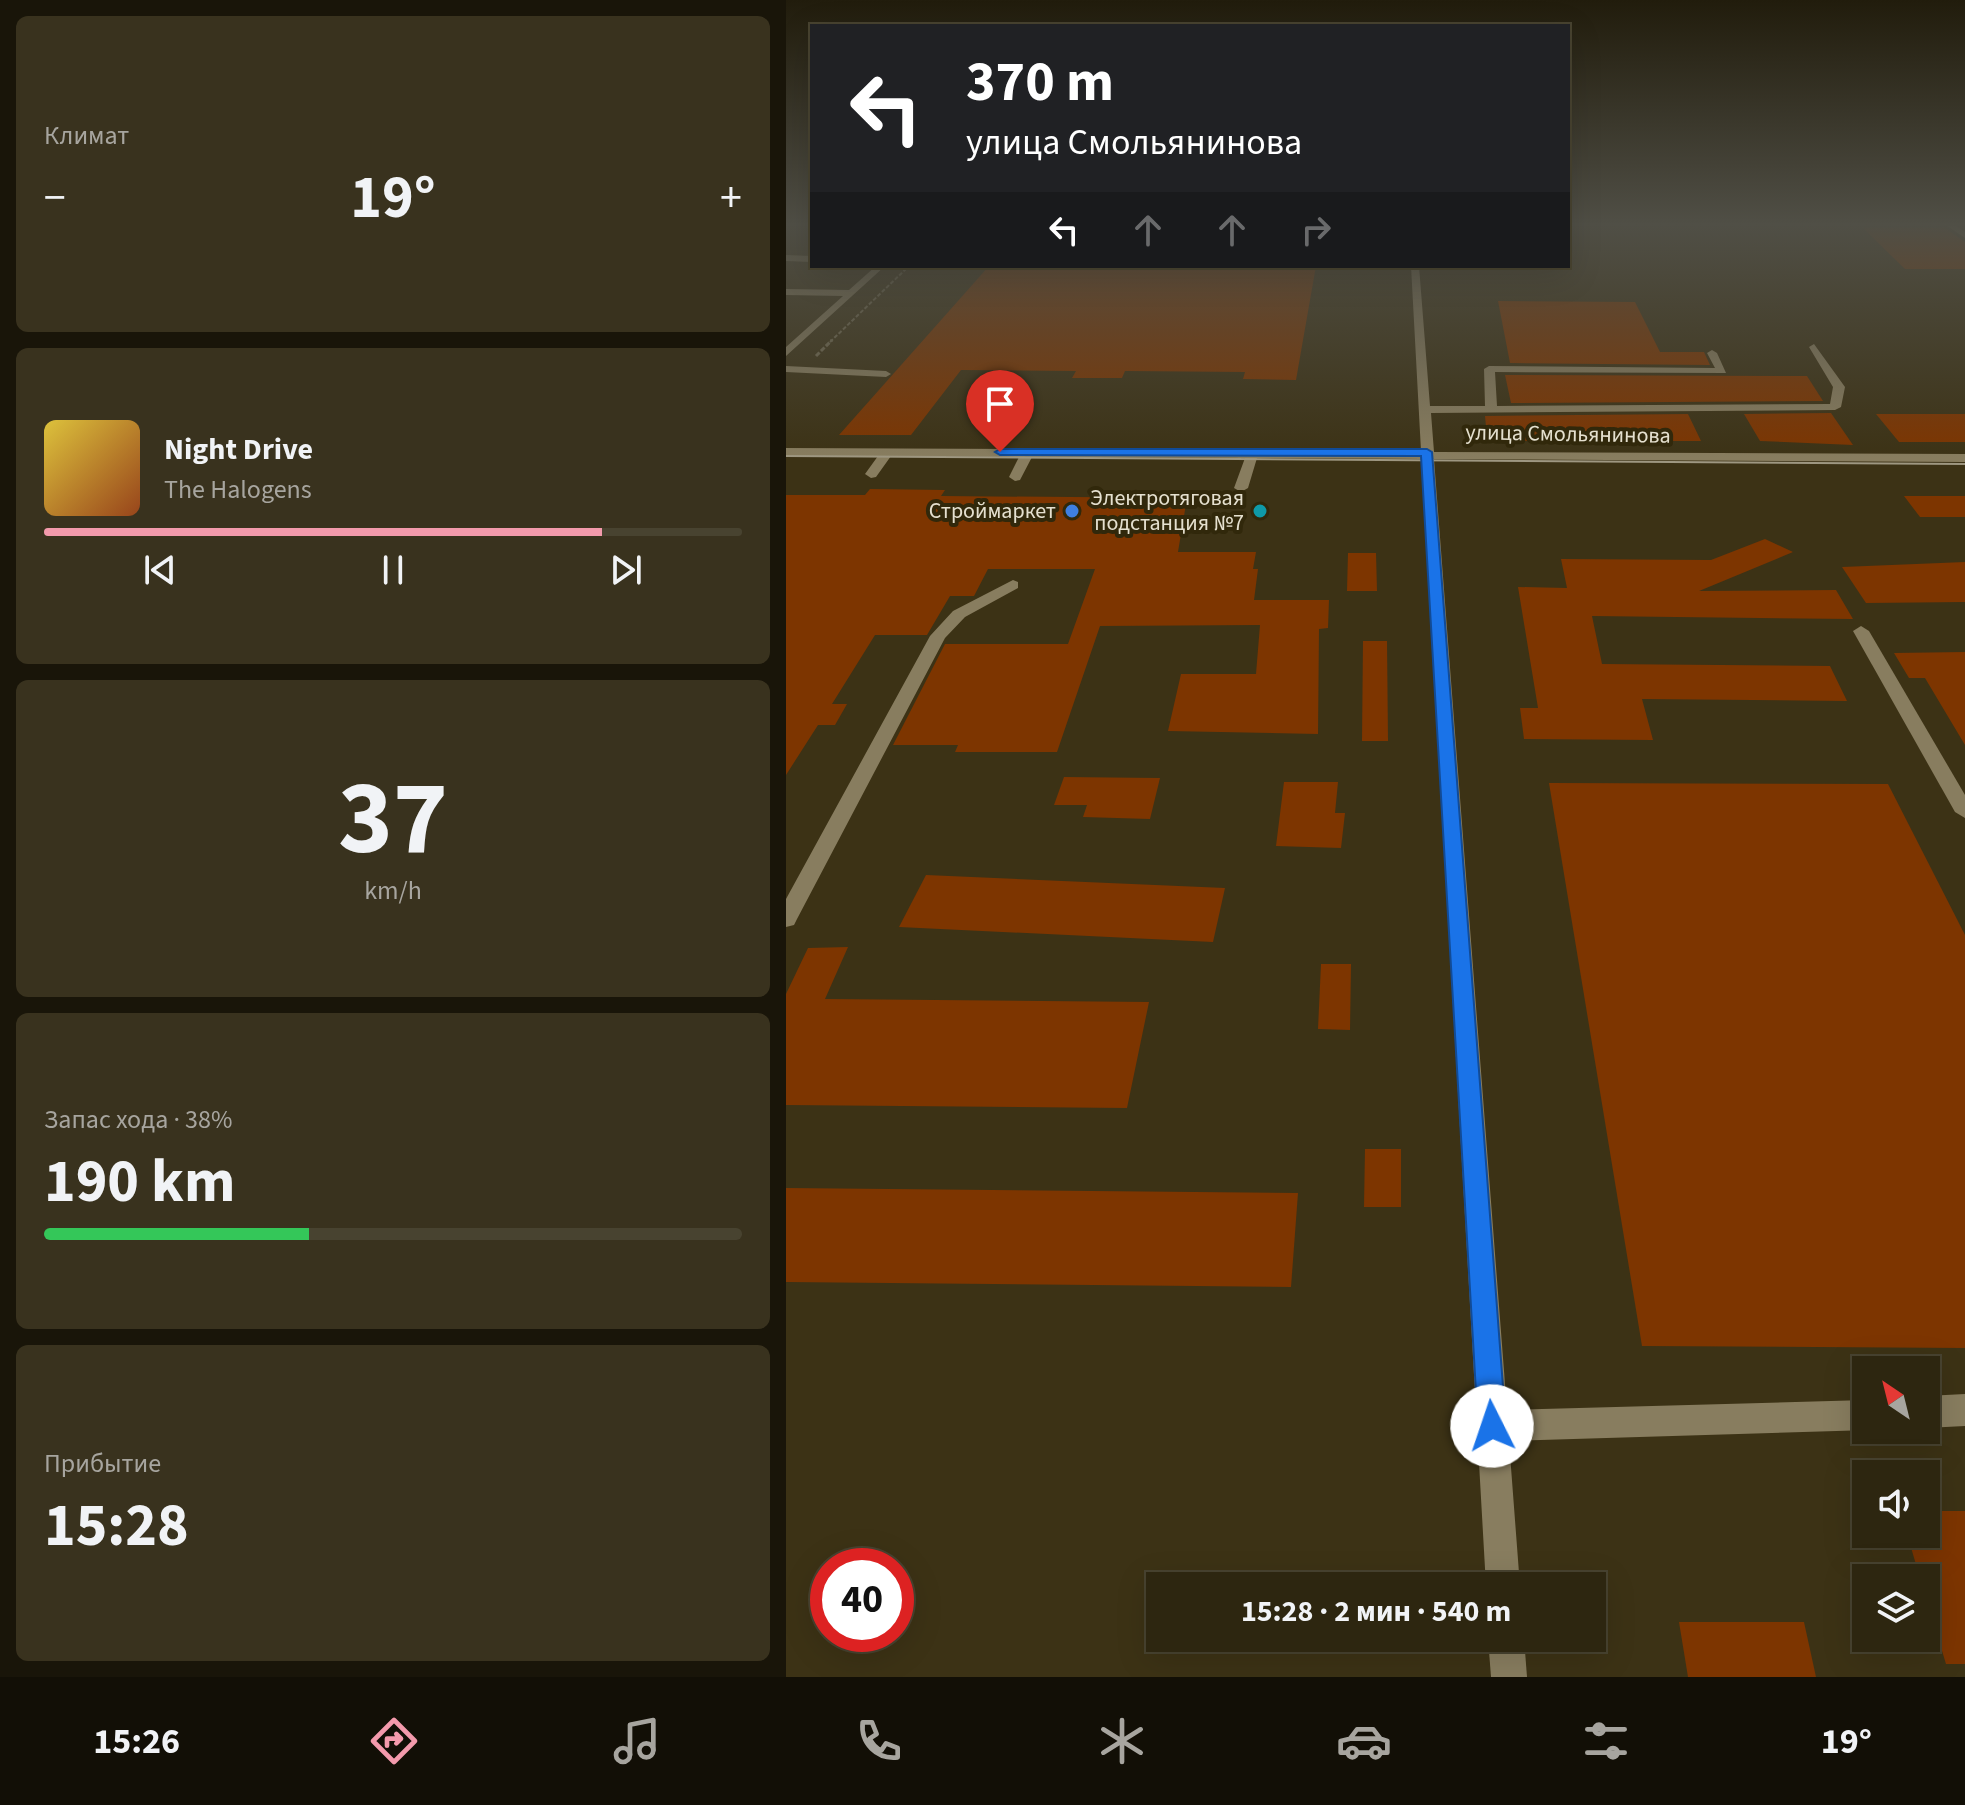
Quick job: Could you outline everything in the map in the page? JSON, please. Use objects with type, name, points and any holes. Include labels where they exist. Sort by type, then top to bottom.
[{"type":"street","points":[[786,353],[841,301]]},
{"type":"street","points":[[1417,301],[1502,1572]]},
{"type":"street","points":[[1424,410],[1835,407],[1839,387],[1814,347]]},
{"type":"street","points":[[1491,410],[1489,369],[1722,371],[1712,353]]},
{"type":"street","points":[[786,369],[886,374]]},
{"type":"street","name":"улица Смольянинова","points":[[786,452],[1427,452],[1965,458]]},
{"type":"street","points":[[871,474],[888,452]]},
{"type":"street","points":[[1015,477],[1028,452]]},
{"type":"street","points":[[1241,488],[1253,452]]},
{"type":"street","points":[[786,919],[938,636],[959,614],[1013,585]]},
{"type":"street","points":[[1861,631],[1965,812]]},
{"type":"street","points":[[1940,1411],[1965,1410]]},
{"type":"street","points":[[1492,1426],[1852,1416]]},
{"type":"street","points":[[1507,1652],[1509,1677]]},
{"type":"path","points":[[801,370],[872,301]]},
{"type":"building","points":[[958,301],[1310,301],[1296,380],[1243,379],[1245,372],[1125,371],[1122,378],[1072,378],[1076,371],[961,370],[911,435],[839,435]]},
{"type":"building","points":[[1498,301],[1635,302],[1660,352],[1704,352],[1710,365],[1510,363]]},
{"type":"building","points":[[1505,375],[1807,376],[1823,401],[1511,403]]},
{"type":"building","points":[[1831,413],[1853,445],[1760,441],[1744,414]]},
{"type":"building","points":[[1688,414],[1701,441],[1519,441],[1518,437],[1487,437],[1485,416]]},
{"type":"building","points":[[1876,414],[1965,414],[1965,442],[1899,442]]},
{"type":"building","points":[[870,489],[945,490],[941,496],[1187,498],[1178,552],[1256,552],[1253,569],[1258,569],[1254,600],[1329,600],[1328,628],[1319,629],[1318,734],[1168,731],[1181,674],[1256,674],[1260,625],[1100,626],[1057,752],[955,752],[958,745],[893,745],[945,644],[1068,644],[1095,569],[988,569],[974,596],[950,596],[927,635],[875,635],[832,704],[847,704],[835,725],[818,725],[786,775],[786,495],[865,495]]},
{"type":"building","points":[[1904,496],[1965,496],[1965,517],[1920,517]]},
{"type":"building","points":[[1765,539],[1793,552],[1699,591],[1836,590],[1853,619],[1592,616],[1602,664],[1830,666],[1847,701],[1642,699],[1653,740],[1524,739],[1520,708],[1538,708],[1518,587],[1567,588],[1561,559],[1711,560]]},
{"type":"building","points":[[1348,553],[1376,553],[1377,591],[1347,591]]},
{"type":"building","points":[[1965,562],[1965,602],[1866,603],[1842,567]]},
{"type":"building","points":[[1363,641],[1387,641],[1388,741],[1362,741]]},
{"type":"building","points":[[1965,652],[1965,745],[1925,678],[1909,678],[1894,653]]},
{"type":"building","points":[[1064,777],[1160,778],[1150,819],[1083,817],[1087,805],[1054,805]]},
{"type":"building","points":[[1284,782],[1338,782],[1335,813],[1345,813],[1341,848],[1276,846]]},
{"type":"building","points":[[1549,783],[1888,784],[1965,935],[1965,1348],[1642,1346]]},
{"type":"building","points":[[926,875],[1225,888],[1213,942],[899,927]]},
{"type":"building","points":[[848,947],[825,999],[1149,1002],[1127,1108],[786,1105],[786,994],[808,948]]},
{"type":"building","points":[[1321,964],[1351,964],[1350,1030],[1318,1029]]},
{"type":"building","points":[[1365,1149],[1401,1149],[1401,1207],[1364,1207]]},
{"type":"building","points":[[786,1188],[1298,1193],[1291,1287],[786,1282]]},
{"type":"building","points":[[1940,1511],[1965,1511],[1965,1664],[1946,1664],[1940,1644],[1940,1564],[1916,1564],[1911,1548],[1940,1548]]},
{"type":"building","points":[[1679,1622],[1804,1622],[1816,1677],[1688,1677]]},
{"type":"tram line","points":[[786,456],[1965,464]]},
{"type":"place","name":"Строймаркет","points":[[1072,511]]},
{"type":"place","name":"Электротяговая подстанция №7","points":[[1260,511]]},
{"type":"route","points":[[1000,452],[1427,452],[1492,1426]]}]
